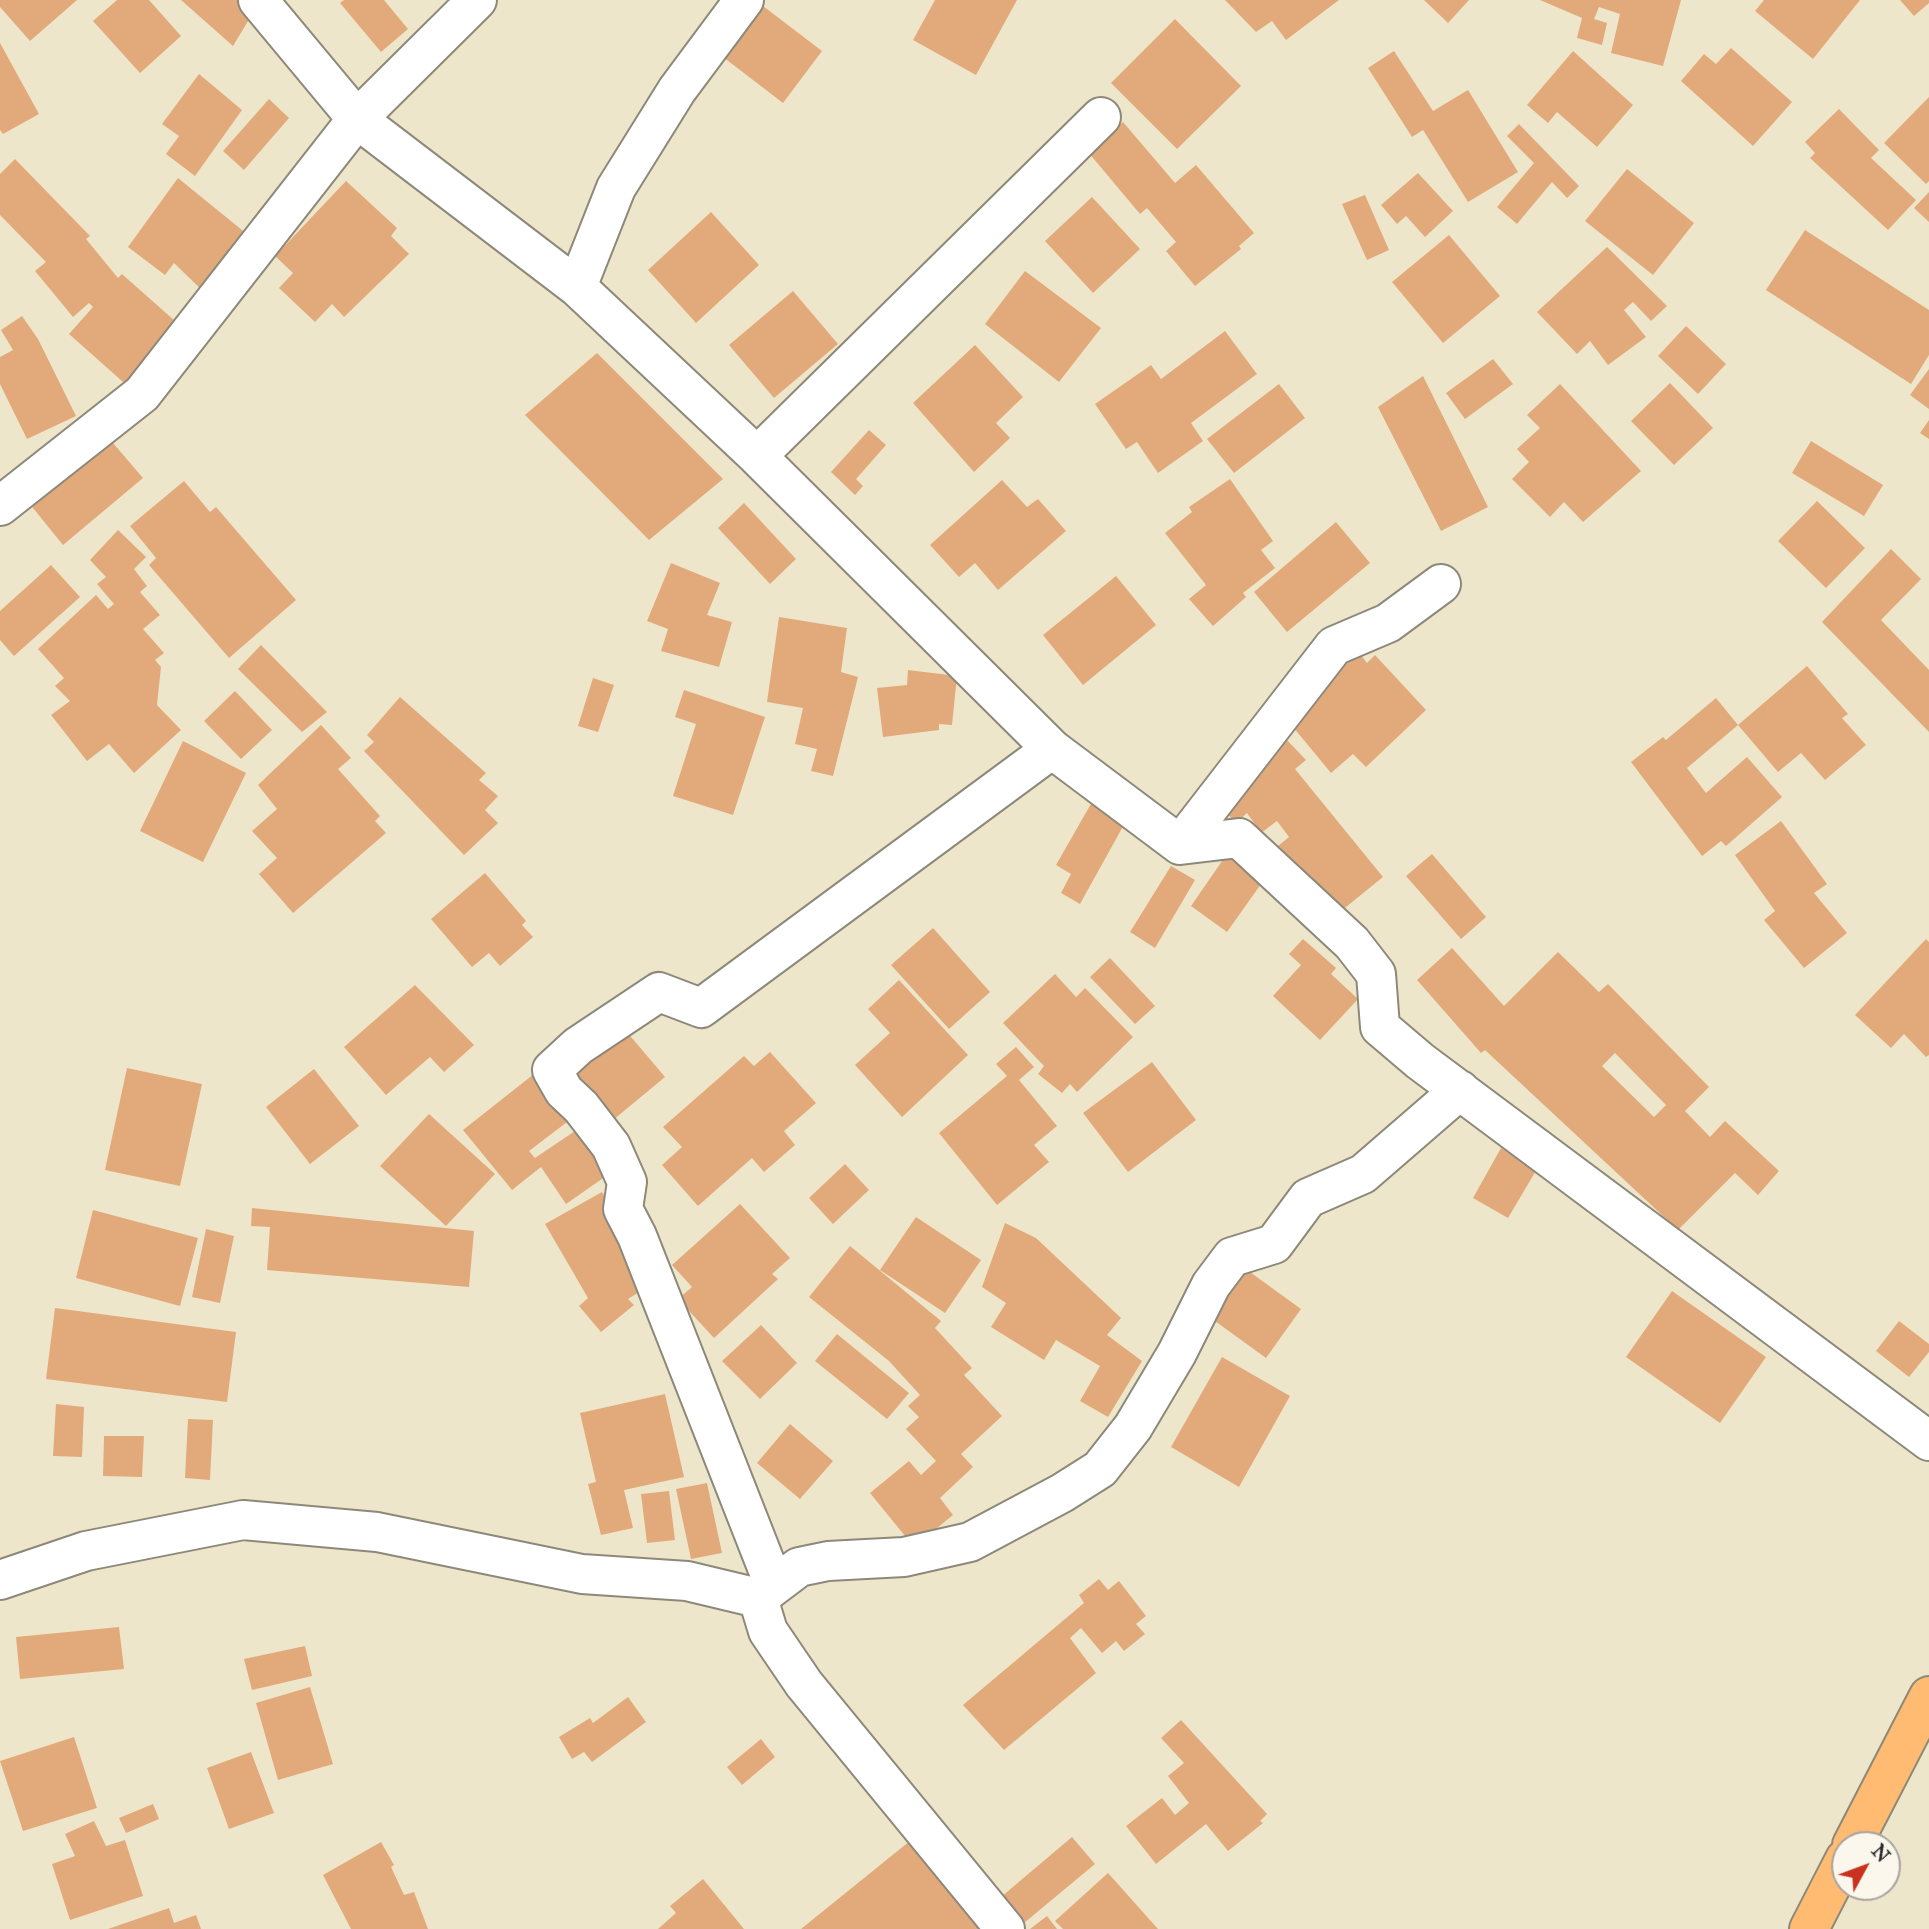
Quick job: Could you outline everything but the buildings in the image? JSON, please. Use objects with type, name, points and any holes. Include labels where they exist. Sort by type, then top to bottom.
[{"type":"main road","points":[[1859,1831],[1929,1696]]},
{"type":"main road","points":[[1809,1929],[1831,1886]]},
{"type":"street","points":[[258,0],[357,120],[578,287],[757,456],[1052,749],[1180,845],[1239,838],[1352,943],[1376,974],[1380,1027],[1460,1090],[1929,1440]]},
{"type":"street","points":[[0,506],[142,394],[357,120],[477,0]]},
{"type":"street","points":[[578,287],[616,188],[677,90],[744,0]]},
{"type":"street","points":[[757,456],[1101,117]]},
{"type":"street","points":[[1180,845],[1334,646],[1388,623],[1441,584]]},
{"type":"street","points":[[998,1923],[804,1684],[768,1631],[766,1592],[637,1236],[623,1209],[627,1182],[611,1146],[581,1107],[564,1091],[552,1070],[578,1046],[659,992],[701,1008],[1052,749]]},
{"type":"street","points":[[0,1580],[86,1551],[243,1520],[377,1532],[582,1574],[687,1580],[766,1592],[799,1567],[828,1561],[904,1557],[970,1542],[1062,1493],[1100,1469],[1133,1427],[1177,1353],[1211,1285],[1232,1257],[1274,1244],[1308,1198],[1363,1174],[1460,1090]]}]
